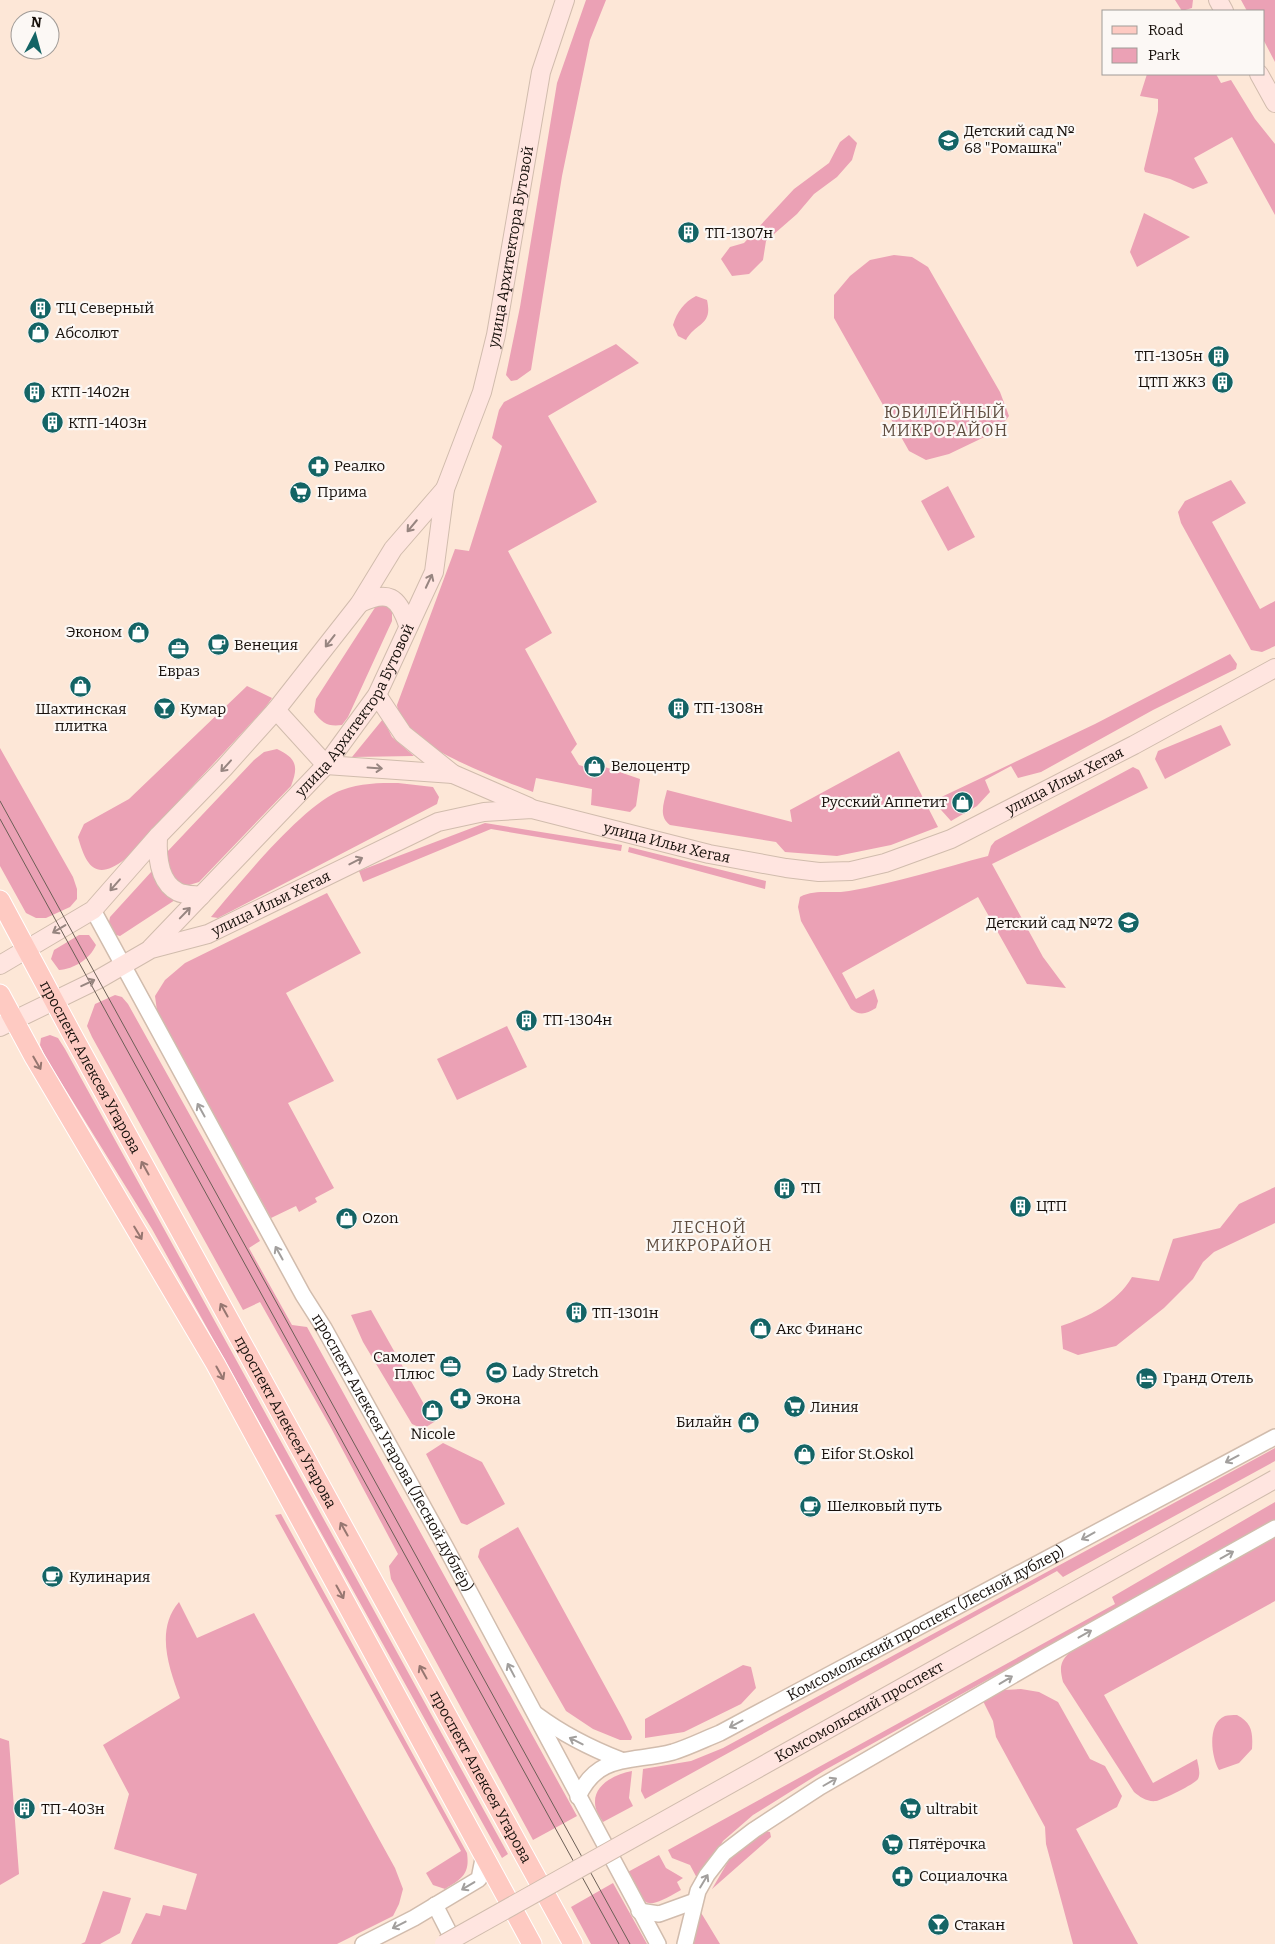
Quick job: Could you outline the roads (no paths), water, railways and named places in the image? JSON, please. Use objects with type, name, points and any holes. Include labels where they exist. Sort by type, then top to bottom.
[{"type":"main road","name":"улица Архитектора Бутовой","points":[[151,949],[326,765],[377,695],[434,572],[445,490],[482,392],[496,335],[541,72],[565,0]]},
{"type":"main road","points":[[1260,75],[1275,103]]},
{"type":"main road","name":"улица Архитектора Бутовой","points":[[0,965],[93,910],[158,836],[224,768],[276,710],[360,602],[393,549],[445,490]]},
{"type":"main road","points":[[360,602],[376,595],[391,596],[402,608],[408,625]]},
{"type":"main road","name":"улица Ильи Хегая","points":[[54,1000],[151,949],[208,934],[438,822],[484,812],[532,808],[719,856],[819,872],[851,871],[912,855],[951,839],[1134,745],[1275,668]]},
{"type":"main road","points":[[377,695],[403,734],[453,774],[532,808]]},
{"type":"main road","points":[[276,710],[326,765],[453,774]]},
{"type":"main road","points":[[158,836],[157,854],[163,877],[177,892],[201,896]]},
{"type":"main road","name":"проспект Алексея Угарова","points":[[0,900],[573,1944]]},
{"type":"main road","points":[[0,994],[7,1024],[214,1363],[532,1944]]},
{"type":"main road","points":[[7,1024],[54,1000]]},
{"type":"main road","name":"Комсомольский проспект","points":[[444,1944],[1275,1479]]},
{"type":"street","name":"проспект Алексея Угарова (Лесной дублёр)","points":[[93,910],[303,1295],[324,1328],[445,1546],[658,1944]]},
{"type":"street","name":"Комсомольский проспект (Лесной дублер)","points":[[578,1796],[585,1781],[599,1769],[621,1760],[674,1752],[720,1733],[1275,1437]]},
{"type":"street","points":[[684,1944],[695,1901],[707,1875],[724,1853],[820,1787],[1043,1658],[1275,1528]]},
{"type":"street","points":[[534,1713],[580,1744],[621,1760]]},
{"type":"street","points":[[363,1944],[479,1879],[484,1854]]},
{"type":"street","points":[[639,1911],[659,1914],[695,1901]]},
{"type":"street","points":[[435,1905],[455,1944]]},
{"type":"tram line","points":[[0,801],[630,1944]]},
{"type":"tram line","points":[[0,819],[619,1944]]},
{"type":"place","name":"Детский сад № 68 \"Ромашка\"","points":[[948,140]]},
{"type":"place","name":"ТП-1307н","points":[[689,233]]},
{"type":"place","name":"ТЦ Северный","points":[[40,308]]},
{"type":"place","name":"Абсолют","points":[[39,333]]},
{"type":"place","name":"ТП-1305н","points":[[1219,356]]},
{"type":"place","name":"ЦТП ЖК3","points":[[1222,382]]},
{"type":"place","name":"КТП-1402н","points":[[35,392]]},
{"type":"place","name":"КТП-1403н","points":[[52,423]]},
{"type":"place","name":"Реалко","points":[[318,466]]},
{"type":"place","name":"Прима","points":[[301,492]]},
{"type":"place","name":"Эконом","points":[[138,632]]},
{"type":"place","name":"Венеция","points":[[218,645]]},
{"type":"place","name":"Евраз","points":[[179,648]]},
{"type":"place","name":"Шахтинская плитка","points":[[81,686]]},
{"type":"place","name":"ТП-1308н","points":[[678,708]]},
{"type":"place","name":"Кумар","points":[[164,709]]},
{"type":"place","name":"Велоцентр","points":[[595,766]]},
{"type":"place","name":"Русский Аппетит","points":[[963,802]]},
{"type":"place","name":"Детский сад №72","points":[[1129,923]]},
{"type":"place","name":"ТП-1304н","points":[[527,1020]]},
{"type":"place","name":"ТП","points":[[785,1188]]},
{"type":"place","name":"ЦТП","points":[[1020,1206]]},
{"type":"place","name":"Ozon","points":[[346,1218]]},
{"type":"place","name":"ТП-1301н","points":[[576,1313]]},
{"type":"place","name":"Акс Финанс","points":[[760,1329]]},
{"type":"place","name":"Самолет Плюс","points":[[451,1366]]},
{"type":"place","name":"Lady Stretch","points":[[496,1372]]},
{"type":"place","name":"Гранд Отель","points":[[1147,1378]]},
{"type":"place","name":"Экона","points":[[460,1399]]},
{"type":"place","name":"Линия","points":[[794,1407]]},
{"type":"place","name":"Nicole","points":[[433,1411]]},
{"type":"place","name":"Билайн","points":[[748,1422]]},
{"type":"place","name":"Eifor St.Oskol","points":[[805,1454]]},
{"type":"place","name":"Шелковый путь","points":[[811,1506]]},
{"type":"place","name":"Кулинария","points":[[53,1577]]},
{"type":"place","name":"ТП-403н","points":[[25,1809]]},
{"type":"place","name":"ultrabit","points":[[910,1809]]},
{"type":"place","name":"Пятёрочка","points":[[892,1844]]},
{"type":"place","name":"Социалочка","points":[[903,1876]]},
{"type":"place","name":"Стакан","points":[[938,1925]]},
{"type":"district","name":"ЮБИЛЕЙНЫЙ МИКРОРАЙОН","points":[[945,421]]},
{"type":"district","name":"ЛЕСНОЙ МИКРОРАЙОН","points":[[709,1236]]}]
